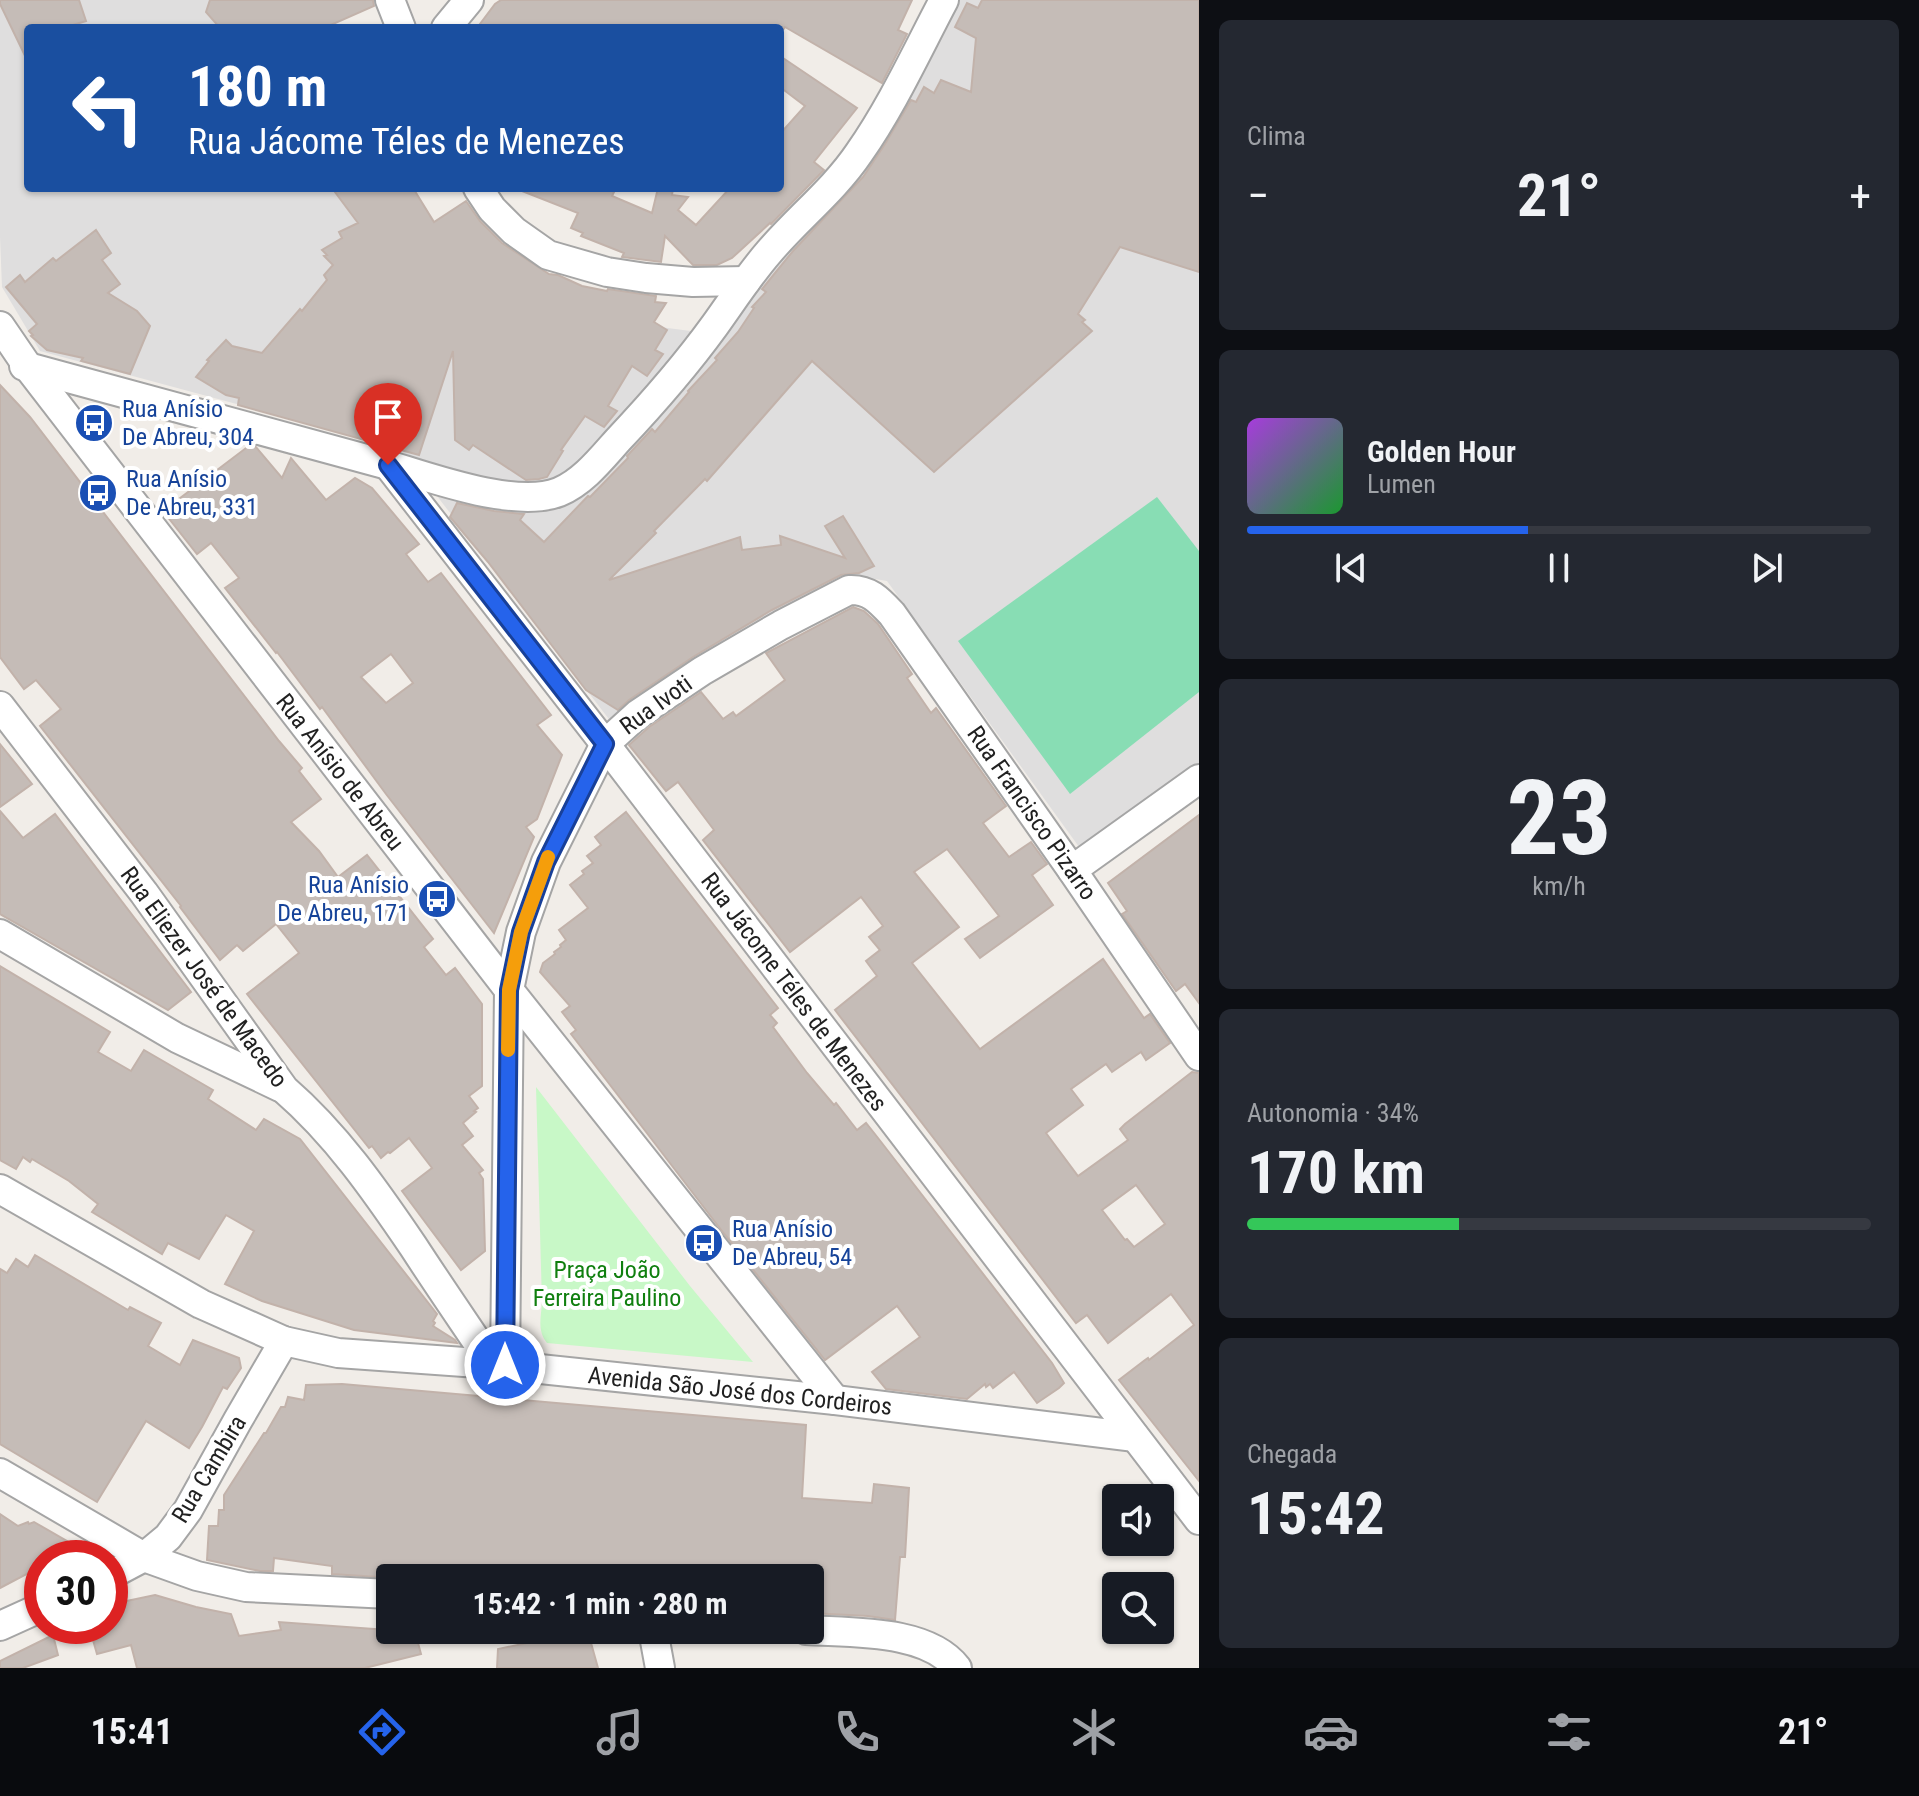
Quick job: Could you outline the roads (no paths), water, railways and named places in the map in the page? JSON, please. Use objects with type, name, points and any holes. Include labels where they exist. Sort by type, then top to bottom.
[{"type":"street","points":[[390,0],[399,24]]},
{"type":"street","points":[[449,24],[469,0]]},
{"type":"street","points":[[0,360],[442,482],[517,498],[536,498],[558,492],[591,469],[636,421],[715,326],[746,281],[787,231],[857,157],[876,128],[944,0]]},
{"type":"street","points":[[481,192],[492,209],[514,231],[548,255],[607,272],[646,278],[693,282],[746,281]]},
{"type":"street","name":"Rua Anísio de Abreu","points":[[0,326],[28,367],[509,990],[835,1400]]},
{"type":"street","name":"Rua Jácome Téles de Menezes","points":[[388,465],[1199,1520]]},
{"type":"street","name":"Rua Francisco Pizarro","points":[[849,590],[861,589],[872,594],[892,614],[1199,1056]]},
{"type":"street","name":"Rua Ivoti","points":[[499,1365],[509,990],[521,932],[546,862],[605,744],[638,714],[702,671],[849,590]]},
{"type":"street","name":"Rua Eliezer José de Macedo","points":[[0,706],[144,893],[284,1089],[322,1126],[372,1186],[499,1365]]},
{"type":"street","points":[[1072,870],[1199,779]]},
{"type":"street","points":[[0,934],[177,1038],[284,1089]]},
{"type":"street","name":"Avenida São José dos Cordeiros","points":[[0,1189],[201,1304],[284,1341],[338,1353],[499,1365],[835,1400],[1135,1437]]},
{"type":"street","name":"Rua Cambira","points":[[128,1565],[168,1537],[188,1510],[284,1341]]},
{"type":"street","points":[[0,1473],[144,1557],[197,1576],[246,1587],[376,1593]]},
{"type":"street","points":[[0,1626],[24,1615]]},
{"type":"street","points":[[824,1631],[901,1637],[932,1647],[957,1668]]},
{"type":"street","points":[[656,1644],[660,1668]]},
{"type":"place","name":"Rua Anísio De Abreu, 304","points":[[94,423]]},
{"type":"place","name":"Rua Anísio De Abreu, 331","points":[[98,493]]},
{"type":"place","name":"Rua Anísio De Abreu, 171","points":[[437,899]]},
{"type":"place","name":"Rua Anísio De Abreu, 54","points":[[704,1243]]},
{"type":"park label","name":"Praça João Ferreira Paulino","points":[[607,1284]]}]
